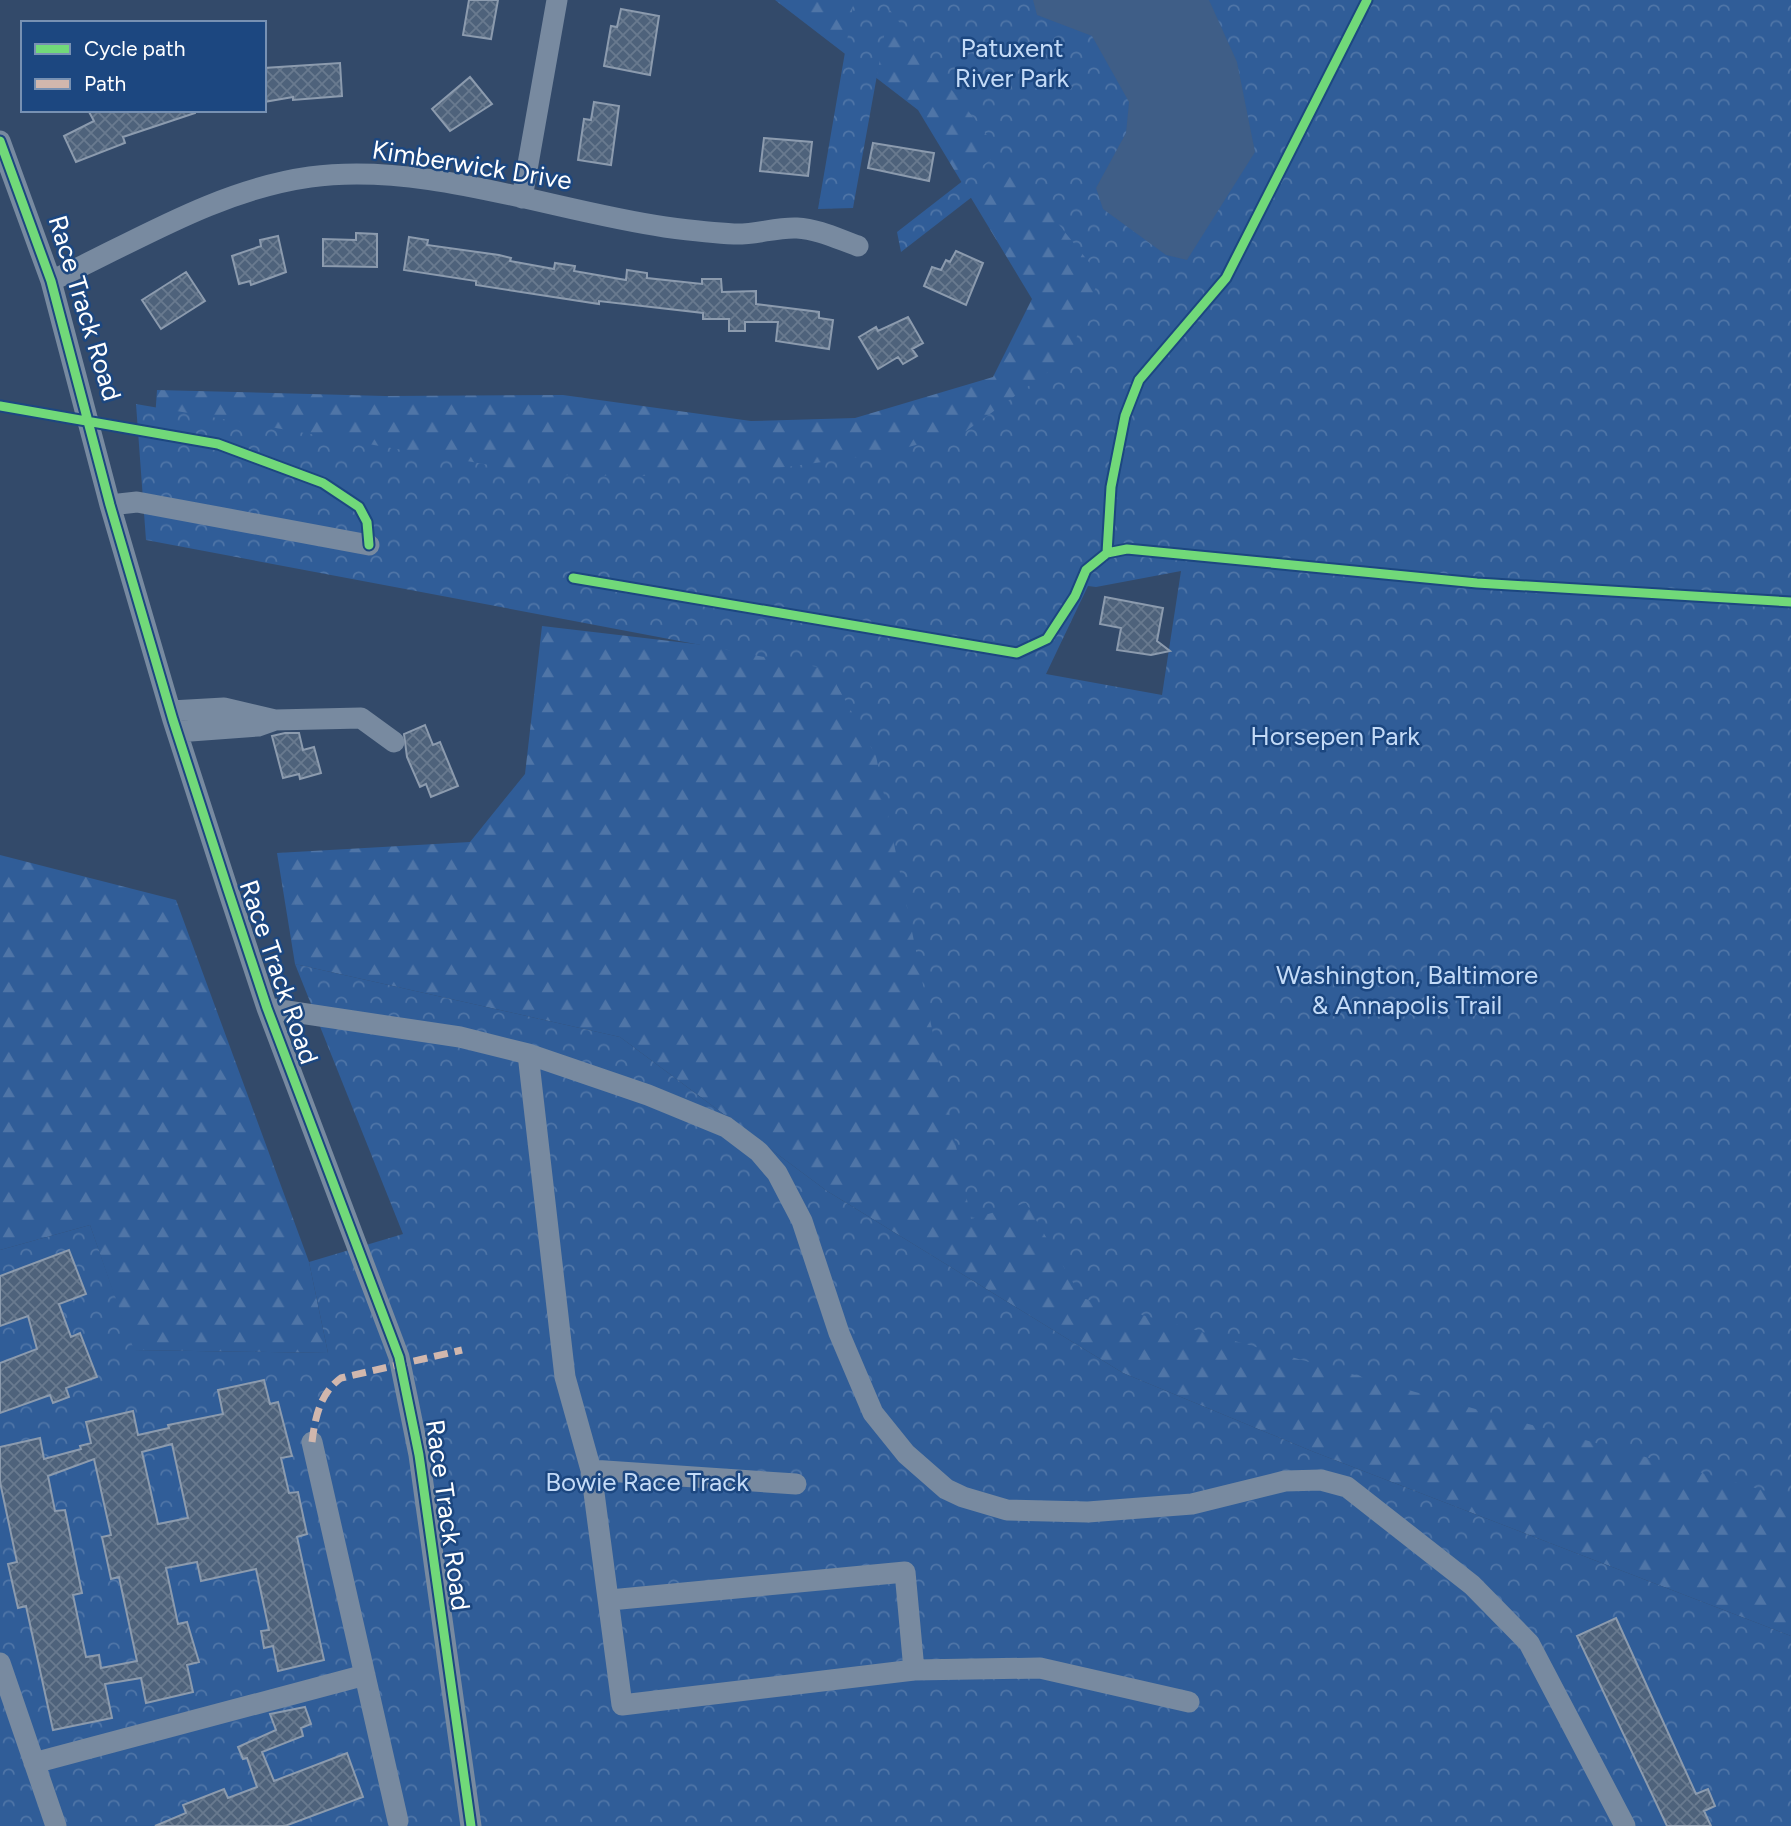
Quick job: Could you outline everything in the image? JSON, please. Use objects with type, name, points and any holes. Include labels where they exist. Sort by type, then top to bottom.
[{"type":"street","points":[[522,198],[557,0]]},
{"type":"street","name":"Race Track Road","points":[[0,141],[51,281],[110,505],[174,722],[228,890],[267,1008],[398,1357],[408,1393],[419,1455],[471,1826]]},
{"type":"street","name":"Kimberwick Drive","points":[[51,281],[192,212],[227,199],[308,177],[376,174],[522,198],[603,217],[736,234],[797,228],[829,235],[858,246]]},
{"type":"street","points":[[110,505],[137,502],[369,545]]},
{"type":"street","points":[[174,722],[258,726],[275,720],[361,718],[394,742]]},
{"type":"street","points":[[267,1008],[460,1037],[528,1054],[648,1095],[726,1127],[759,1152],[777,1173],[802,1221],[839,1333],[873,1413],[906,1454],[946,1489],[1007,1510],[1057,1512],[1192,1504],[1285,1481],[1321,1480],[1347,1487],[1472,1585],[1529,1643],[1625,1826]]},
{"type":"street","points":[[528,1054],[565,1377],[591,1470],[622,1705],[914,1670],[1040,1668],[1189,1702]]},
{"type":"street","points":[[312,1442],[398,1821]]},
{"type":"street","points":[[591,1470],[796,1484]]},
{"type":"street","points":[[610,1600],[905,1572],[914,1670]]},
{"type":"street","points":[[0,1663],[56,1826]]},
{"type":"street","points":[[34,1763],[365,1675]]},
{"type":"green space","name":"Patuxent River Park","points":[[775,0],[1791,0],[1791,561],[697,508],[155,419],[157,390],[385,396],[563,395],[751,421],[855,418],[993,377],[1032,299],[918,110]]},
{"type":"green space","name":"Washington, Baltimore & Annapolis Trail","points":[[854,0],[1791,0],[1791,1498],[1082,1298],[1026,1203],[971,1219],[876,756],[828,669],[146,540],[136,404],[548,475],[644,476],[779,468],[887,453],[966,431],[1069,357],[1100,276],[1012,166],[901,252],[897,232],[1000,152],[889,9],[853,208],[818,209]],"holes":[[[1181,571],[1162,695],[1046,674],[1088,586],[1096,587]]]},
{"type":"green space","name":"Horsepen Park","points":[[542,626],[868,664],[970,774],[1791,646],[1791,1636],[1314,1452],[1123,1373],[827,1191],[620,1037],[295,964],[277,853],[470,842],[525,774]]},
{"type":"green space","points":[[0,855],[176,900],[309,1262],[328,1353],[133,1350],[90,1225],[0,1250]]},
{"type":"green space","name":"Bowie Race Track","points":[[295,964],[620,1037],[827,1191],[1123,1373],[1314,1452],[1791,1636],[1791,1826],[0,1826],[0,1250],[90,1225],[134,1350],[328,1353],[309,1262],[403,1234]]},
{"type":"shaded area","points":[[1033,0],[1209,0],[1237,62],[1255,152],[1187,260],[1166,255],[1103,209],[1096,188],[1126,133],[1129,102],[1092,36],[1037,15]]},
{"type":"building","points":[[469,0],[498,0],[491,39],[463,35]]},
{"type":"building","points":[[621,9],[659,16],[650,75],[604,66],[611,26],[617,27]]},
{"type":"building","points":[[340,63],[342,96],[293,100],[293,97],[266,102],[266,68]]},
{"type":"building","points":[[470,77],[492,104],[450,131],[432,109]]},
{"type":"building","points":[[594,102],[619,106],[611,165],[578,160],[584,119],[591,120]]},
{"type":"building","points":[[89,112],[195,112],[123,137],[125,143],[76,162],[64,136],[94,121]]},
{"type":"building","points":[[764,138],[812,142],[808,176],[760,171]]},
{"type":"building","points":[[873,143],[934,153],[929,181],[868,168]]},
{"type":"building","points":[[356,233],[377,234],[377,267],[323,266],[323,239],[356,240]]},
{"type":"building","points":[[278,236],[286,272],[251,285],[250,281],[239,284],[232,256],[261,246],[260,240]]},
{"type":"building","points":[[409,237],[428,240],[427,245],[499,255],[511,258],[510,261],[554,269],[555,263],[575,266],[574,271],[626,280],[627,270],[647,273],[647,278],[702,284],[702,279],[721,279],[722,292],[756,291],[756,304],[819,312],[819,318],[833,320],[829,349],[776,341],[778,322],[745,322],[745,331],[729,331],[729,319],[703,319],[703,313],[599,301],[599,304],[476,285],[476,281],[404,270]]},
{"type":"building","points":[[956,251],[983,263],[966,305],[924,286],[932,267],[941,270],[946,260],[950,262]]},
{"type":"building","points":[[186,272],[205,301],[161,329],[142,300]]},
{"type":"building","points":[[908,317],[923,343],[912,349],[917,356],[903,364],[898,357],[878,369],[859,337],[876,327],[878,331]]},
{"type":"building","points":[[1105,597],[1163,608],[1157,641],[1170,651],[1151,655],[1117,650],[1121,628],[1100,624]]},
{"type":"building","points":[[425,725],[433,745],[440,742],[458,786],[431,797],[426,784],[420,787],[407,757],[404,734]]},
{"type":"building","points":[[299,733],[303,750],[314,747],[321,773],[300,779],[299,774],[283,778],[272,736]]},
{"type":"building","points":[[69,1250],[86,1294],[59,1304],[71,1337],[80,1333],[97,1377],[66,1388],[69,1397],[53,1403],[50,1395],[0,1413],[0,1363],[37,1349],[28,1316],[0,1326],[0,1276]]},
{"type":"building","points":[[264,1380],[270,1404],[278,1402],[292,1456],[281,1458],[289,1493],[298,1492],[307,1534],[297,1537],[324,1660],[278,1671],[273,1646],[264,1648],[261,1631],[269,1630],[256,1569],[201,1581],[197,1562],[166,1568],[178,1624],[187,1622],[199,1662],[187,1665],[193,1692],[146,1703],[141,1678],[105,1684],[112,1718],[53,1730],[26,1606],[18,1608],[8,1564],[17,1562],[0,1482],[0,1447],[40,1438],[44,1459],[81,1449],[80,1446],[91,1443],[86,1422],[133,1411],[138,1435],[169,1428],[168,1425],[223,1414],[218,1390]],"holes":[[[172,1444],[188,1518],[158,1524],[142,1452]],[[94,1459],[111,1535],[102,1537],[111,1579],[119,1577],[137,1661],[101,1668],[99,1655],[86,1657],[73,1595],[82,1593],[65,1510],[55,1511],[48,1476]]]},
{"type":"building","points":[[1616,1618],[1696,1794],[1708,1789],[1715,1806],[1704,1811],[1711,1826],[1667,1826],[1577,1636]]},
{"type":"building","points":[[305,1707],[311,1724],[301,1728],[303,1736],[262,1752],[274,1781],[347,1753],[363,1797],[285,1826],[155,1826],[186,1813],[183,1805],[224,1789],[228,1798],[257,1787],[247,1758],[243,1759],[238,1747],[276,1730],[270,1714]]},
{"type":"marked path","points":[[312,1442],[323,1399],[341,1378],[462,1350]]},
{"type":"cycle path","points":[[573,578],[1017,653],[1047,639],[1075,596],[1086,570],[1107,553],[1111,487],[1125,416],[1139,380],[1226,278],[1367,0]]},
{"type":"cycle path","points":[[0,141],[51,281],[110,505],[173,720],[228,890],[267,1008],[399,1357],[419,1455],[471,1826]]},
{"type":"cycle path","points":[[0,406],[218,444],[323,483],[359,507],[367,522],[369,545]]},
{"type":"cycle path","points":[[1107,553],[1127,549],[1477,583],[1791,602]]}]
